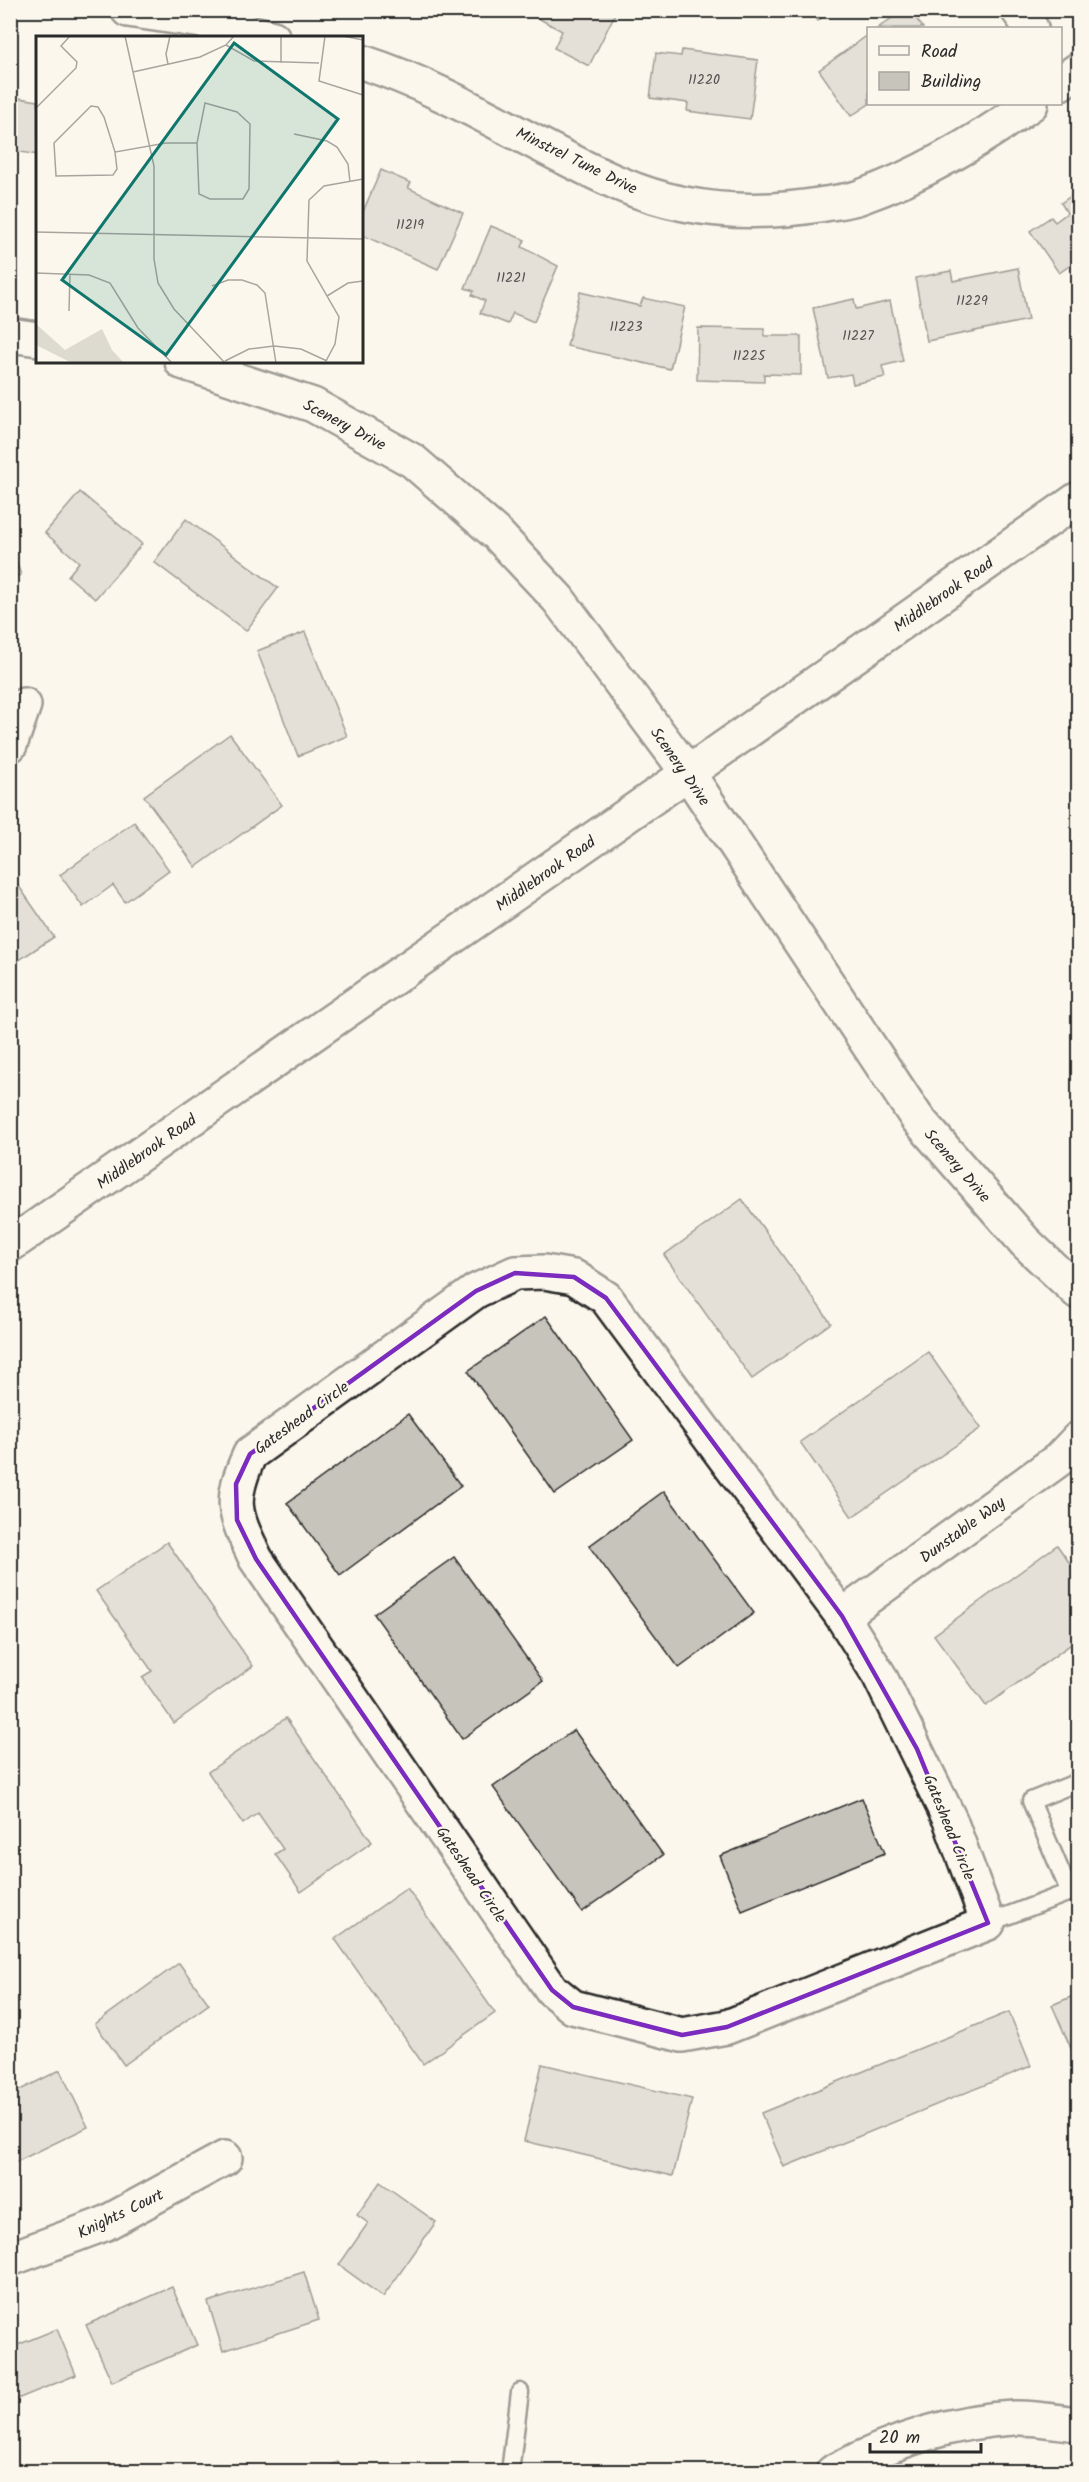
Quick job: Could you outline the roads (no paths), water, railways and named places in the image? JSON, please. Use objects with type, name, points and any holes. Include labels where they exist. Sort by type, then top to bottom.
[{"type":"street","points":[[128,10],[209,22],[265,36]]},
{"type":"street","points":[[1018,10],[1029,27]]},
{"type":"street","name":"Minstrel Tune Drive","points":[[363,62],[447,96],[621,184],[677,203],[744,212],[799,209],[858,198],[927,169],[993,130],[1030,105]]},
{"type":"street","points":[[10,335],[36,339]]},
{"type":"street","name":"Scenery Drive","points":[[185,363],[313,405],[413,461],[498,535],[558,599],[688,773],[917,1118],[1025,1242],[1078,1292]]},
{"type":"street","name":"Middlebrook Road","points":[[10,1245],[1078,499]]},
{"type":"street","points":[[10,745],[24,705]]},
{"type":"street","name":"Gateshead Circle","points":[[544,1272],[574,1277],[606,1298],[842,1616],[879,1675],[917,1749],[950,1820],[988,1923],[727,2027],[682,2035],[573,2007],[552,1990],[256,1559],[237,1520],[236,1484],[250,1454],[477,1291],[515,1273],[544,1272]]},
{"type":"street","name":"Dunstable Way","points":[[842,1616],[1058,1460],[1078,1439]]},
{"type":"street","name":"Knights Court","points":[[10,2259],[104,2224],[225,2158]]},
{"type":"street","points":[[833,2472],[863,2456],[940,2427],[1015,2418],[1078,2424]]},
{"type":"lane","points":[[988,1923],[1074,1891],[1031,1801],[1078,1782]]},
{"type":"lane","points":[[510,2472],[520,2392]]}]
